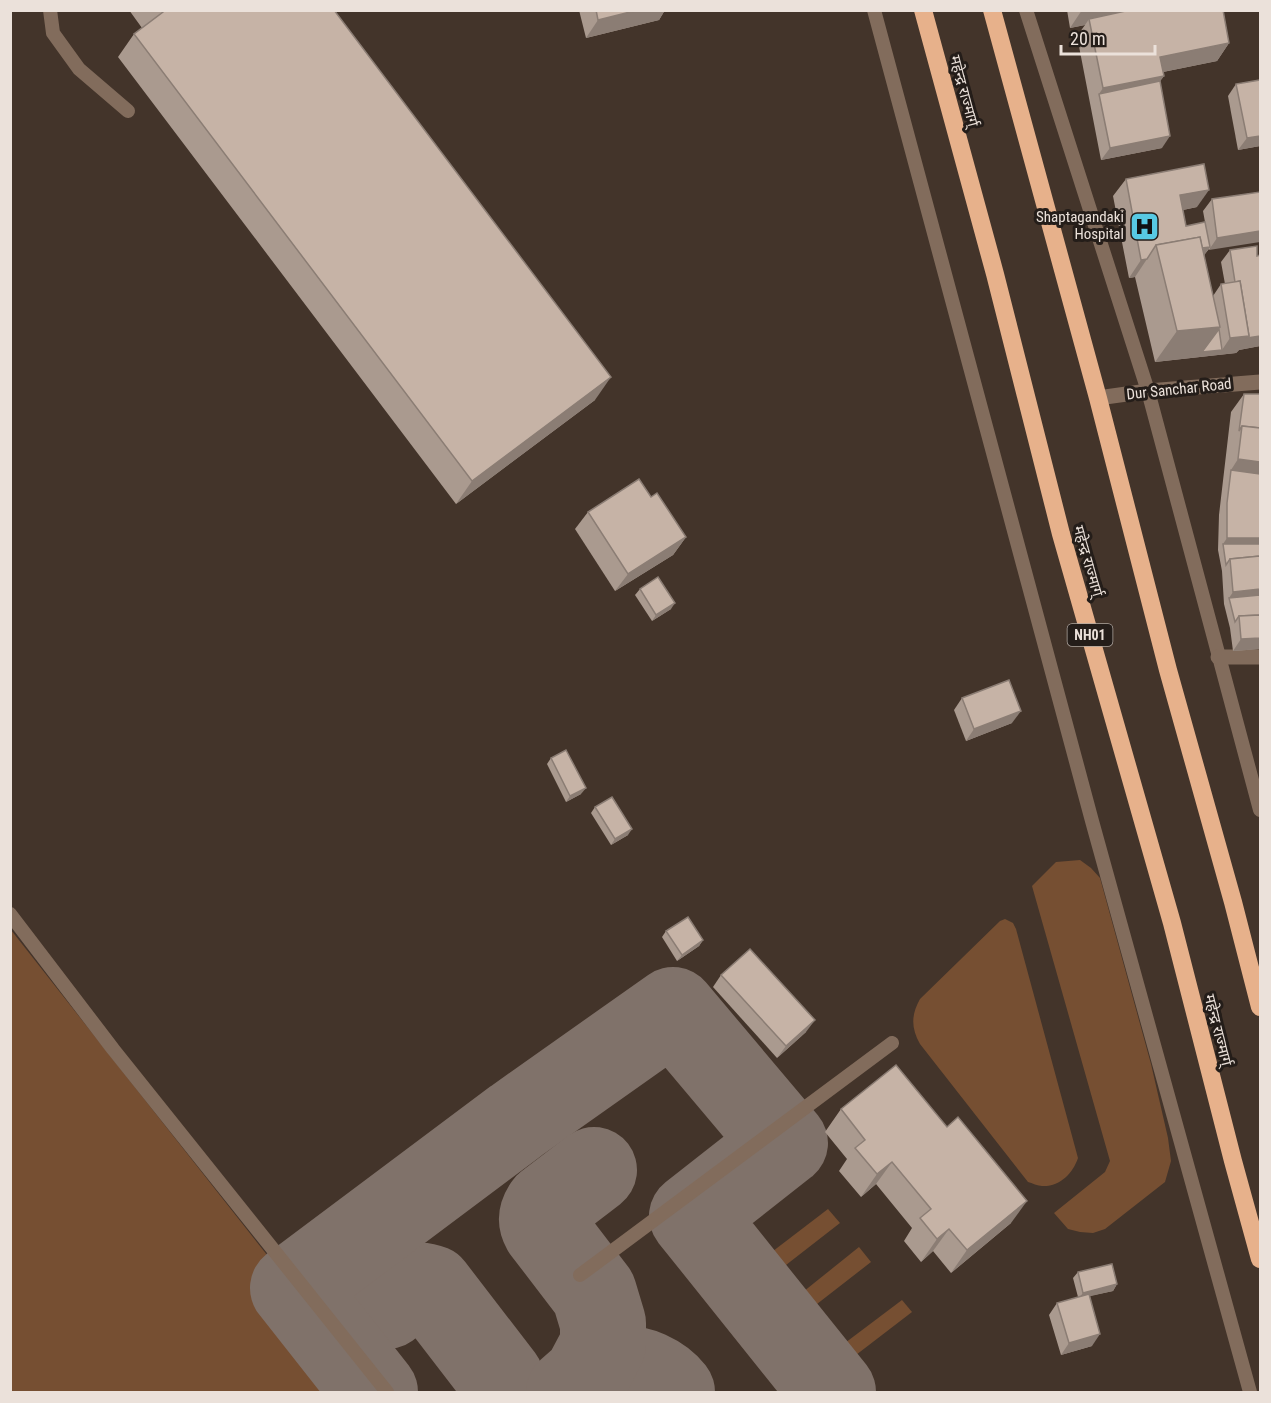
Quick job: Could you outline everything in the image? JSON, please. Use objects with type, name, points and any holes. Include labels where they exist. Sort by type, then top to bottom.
[{"type":"highway","name":"महेन्द्र राज्मार्ग्","points":[[923,10],[995,274],[1061,534],[1172,923],[1260,1258]]},
{"type":"highway","points":[[992,10],[1260,1007]]},
{"type":"street","name":"Dur Sanchar Road","points":[[1098,398],[1148,391],[1260,382]]},
{"type":"street","points":[[1218,657],[1260,657]]},
{"type":"lane","points":[[50,10],[53,33],[79,69],[128,111]]},
{"type":"lane","points":[[874,10],[1092,822],[1250,1392]]},
{"type":"lane","points":[[1026,10],[1148,391],[1260,810]]},
{"type":"lane","points":[[10,914],[113,1049],[387,1392]]},
{"type":"lane","points":[[580,1275],[892,1043]]},
{"type":"lane","points":[[860,1066],[870,1077]]},
{"type":"shaded area","points":[[1080,860],[1100,878],[1151,1064],[1171,1161],[1165,1182],[1105,1229],[1093,1233],[1068,1229],[1054,1213],[1105,1172],[1110,1161],[1032,886],[1056,862]]},
{"type":"shaded area","points":[[1005,919],[1013,923],[1016,929],[1078,1158],[1073,1169],[1065,1178],[1049,1186],[1028,1182],[920,1044],[914,1027],[915,1011],[920,999],[1000,921]]},
{"type":"shaded area","points":[[11,930],[375,1392],[13,1392],[11,1390]]},
{"type":"shaded area","points":[[786,1156],[799,1173],[728,1230],[714,1212]]},
{"type":"shaded area","points":[[828,1209],[840,1223],[768,1279],[756,1264]]},
{"type":"shaded area","points":[[859,1247],[871,1262],[799,1318],[788,1304]]},
{"type":"shaded area","points":[[902,1300],[912,1312],[839,1368],[829,1355]]},
{"type":"building","points":[[162,10],[334,10],[611,377],[472,481],[134,34],[163,12]]},
{"type":"building","points":[[596,10],[638,10],[598,20]]},
{"type":"building","points":[[1130,10],[1223,10],[1229,43],[1160,57],[1164,76],[1103,88],[1089,19]]},
{"type":"building","points":[[1260,80],[1260,136],[1247,138],[1236,84]]},
{"type":"building","points":[[1160,81],[1170,136],[1110,148],[1099,94]]},
{"type":"building","points":[[1204,164],[1209,190],[1180,195],[1186,226],[1205,222],[1210,247],[1202,248],[1200,237],[1156,245],[1147,259],[1141,260],[1126,179]]},
{"type":"building","points":[[1260,192],[1260,231],[1217,238],[1212,199]]},
{"type":"building","points":[[1200,237],[1220,327],[1177,331],[1156,245]]},
{"type":"building","points":[[1257,246],[1257,256],[1260,255],[1260,336],[1247,338],[1249,336],[1240,281],[1235,282],[1230,250]]},
{"type":"building","points":[[1240,281],[1249,336],[1230,338],[1221,284]]},
{"type":"building","points":[[1219,329],[1222,350],[1202,352]]},
{"type":"building","points":[[1244,394],[1260,394],[1260,428],[1242,426],[1239,431]]},
{"type":"building","points":[[1242,426],[1260,428],[1260,462],[1238,459]]},
{"type":"building","points":[[1231,470],[1260,474],[1260,538],[1227,538],[1227,503]]},
{"type":"building","points":[[639,479],[651,497],[657,493],[686,537],[628,574],[588,512]]},
{"type":"building","points":[[1223,544],[1260,544],[1260,556],[1230,559],[1226,565]]},
{"type":"building","points":[[1260,556],[1260,589],[1233,592],[1230,559]]},
{"type":"building","points":[[658,577],[675,603],[656,615],[640,589]]},
{"type":"building","points":[[1260,595],[1260,615],[1239,616],[1235,622],[1229,598]]},
{"type":"building","points":[[1260,615],[1260,638],[1241,639],[1239,616]]},
{"type":"building","points":[[1009,680],[1021,711],[974,729],[962,698]]},
{"type":"building","points":[[566,750],[586,788],[570,796],[551,758]]},
{"type":"building","points":[[612,797],[632,829],[615,839],[595,807]]},
{"type":"building","points":[[688,917],[703,940],[682,955],[666,931]]},
{"type":"building","points":[[750,949],[815,1020],[786,1046],[721,975]]},
{"type":"building","points":[[896,1065],[947,1127],[958,1117],[1027,1201],[967,1250],[949,1229],[937,1239],[920,1218],[931,1209],[892,1162],[877,1174],[855,1148],[865,1140],[841,1109]]},
{"type":"building","points":[[1112,1264],[1117,1284],[1083,1293],[1078,1272]]},
{"type":"building","points":[[1089,1294],[1100,1334],[1069,1343],[1057,1303]]},
{"type":"taxiway","points":[[375,1392],[293,1288],[516,1121],[673,1010],[785,1143],[692,1216],[833,1392]]},
{"type":"taxiway","points":[[569,1392],[586,1377],[603,1345],[603,1323],[594,1293],[545,1229],[542,1218],[547,1206],[594,1170]]},
{"type":"taxiway","points":[[387,1306],[413,1287],[431,1288],[501,1379],[505,1392]]},
{"type":"taxiway","points":[[586,1377],[614,1369],[633,1369],[655,1378],[672,1392]]},
{"type":"place","name":"Shaptagandaki Hospital","points":[[1145,226]]}]
